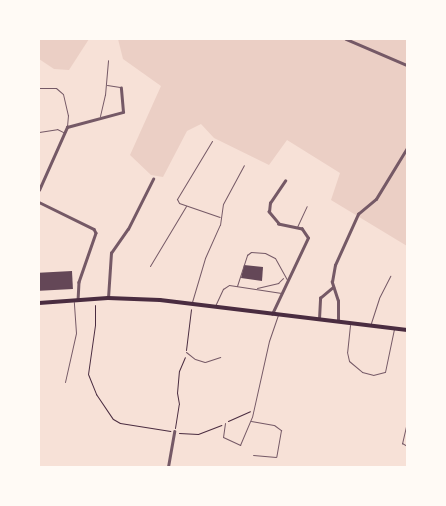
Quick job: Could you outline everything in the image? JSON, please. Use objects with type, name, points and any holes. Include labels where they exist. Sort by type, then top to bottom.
[{"type":"highway","points":[[39,303],[108,298],[191,304],[407,330]]},
{"type":"street","points":[[346,39],[407,65]]},
{"type":"street","points":[[39,190],[67,127],[123,112],[121,88]]},
{"type":"street","points":[[338,321],[338,301],[333,288],[335,265],[355,219],[361,210],[376,199],[407,148]]},
{"type":"street","points":[[108,298],[111,253],[128,229],[153,179]]},
{"type":"street","points":[[271,314],[308,238],[304,231],[297,227],[279,224],[270,212],[270,203],[285,181]]},
{"type":"street","points":[[39,202],[94,228],[96,232],[79,282],[76,300]]},
{"type":"street","points":[[319,319],[320,298],[333,288]]},
{"type":"street","points":[[168,467],[174,432]]},
{"type":"lane","points":[[100,119],[107,85],[108,60]]},
{"type":"lane","points":[[107,85],[121,88]]},
{"type":"lane","points":[[39,88],[56,88],[64,94],[68,115],[67,127]]},
{"type":"lane","points":[[40,132],[58,129],[64,132]]},
{"type":"lane","points":[[212,141],[177,198],[179,202],[221,218]]},
{"type":"lane","points":[[191,304],[221,218],[223,204],[244,165]]},
{"type":"lane","points":[[150,266],[186,205]]},
{"type":"lane","points":[[297,227],[306,206]]},
{"type":"lane","points":[[237,286],[249,253],[271,256],[284,278],[288,281]]},
{"type":"lane","points":[[370,326],[379,298],[390,276]]},
{"type":"lane","points":[[256,289],[278,283],[284,278]]},
{"type":"lane","points":[[215,306],[225,287],[237,286],[282,293]]},
{"type":"lane","points":[[65,382],[76,333],[76,300]]},
{"type":"lane","points":[[225,423],[223,436],[240,445],[251,421],[269,341],[278,314]]},
{"type":"lane","points":[[350,323],[347,352],[349,361],[362,372],[373,375],[385,372],[394,329]]},
{"type":"lane","points":[[186,352],[195,359],[205,362],[220,357]]},
{"type":"lane","points":[[251,421],[274,425],[281,430],[276,457],[252,455]]},
{"type":"lane","points":[[407,422],[402,443],[407,446]]},
{"type":"path","points":[[95,299],[95,325],[88,374],[96,394],[109,416],[120,423],[174,432],[198,434],[225,423],[254,408]]},
{"type":"path","points":[[174,432],[179,404],[177,393],[179,371],[186,352],[191,304]]},
{"type":"shaded area","points":[[39,39],[89,39],[69,70],[54,69],[39,59]]},
{"type":"shaded area","points":[[118,39],[407,39],[407,246],[331,200],[340,173],[287,140],[269,165],[214,138],[201,124],[187,131],[163,177],[151,175],[130,155],[161,86],[123,59]]},
{"type":"building","points":[[244,265],[263,267],[262,281],[241,278]]},
{"type":"building","points":[[72,271],[73,289],[40,291],[39,273]]}]
